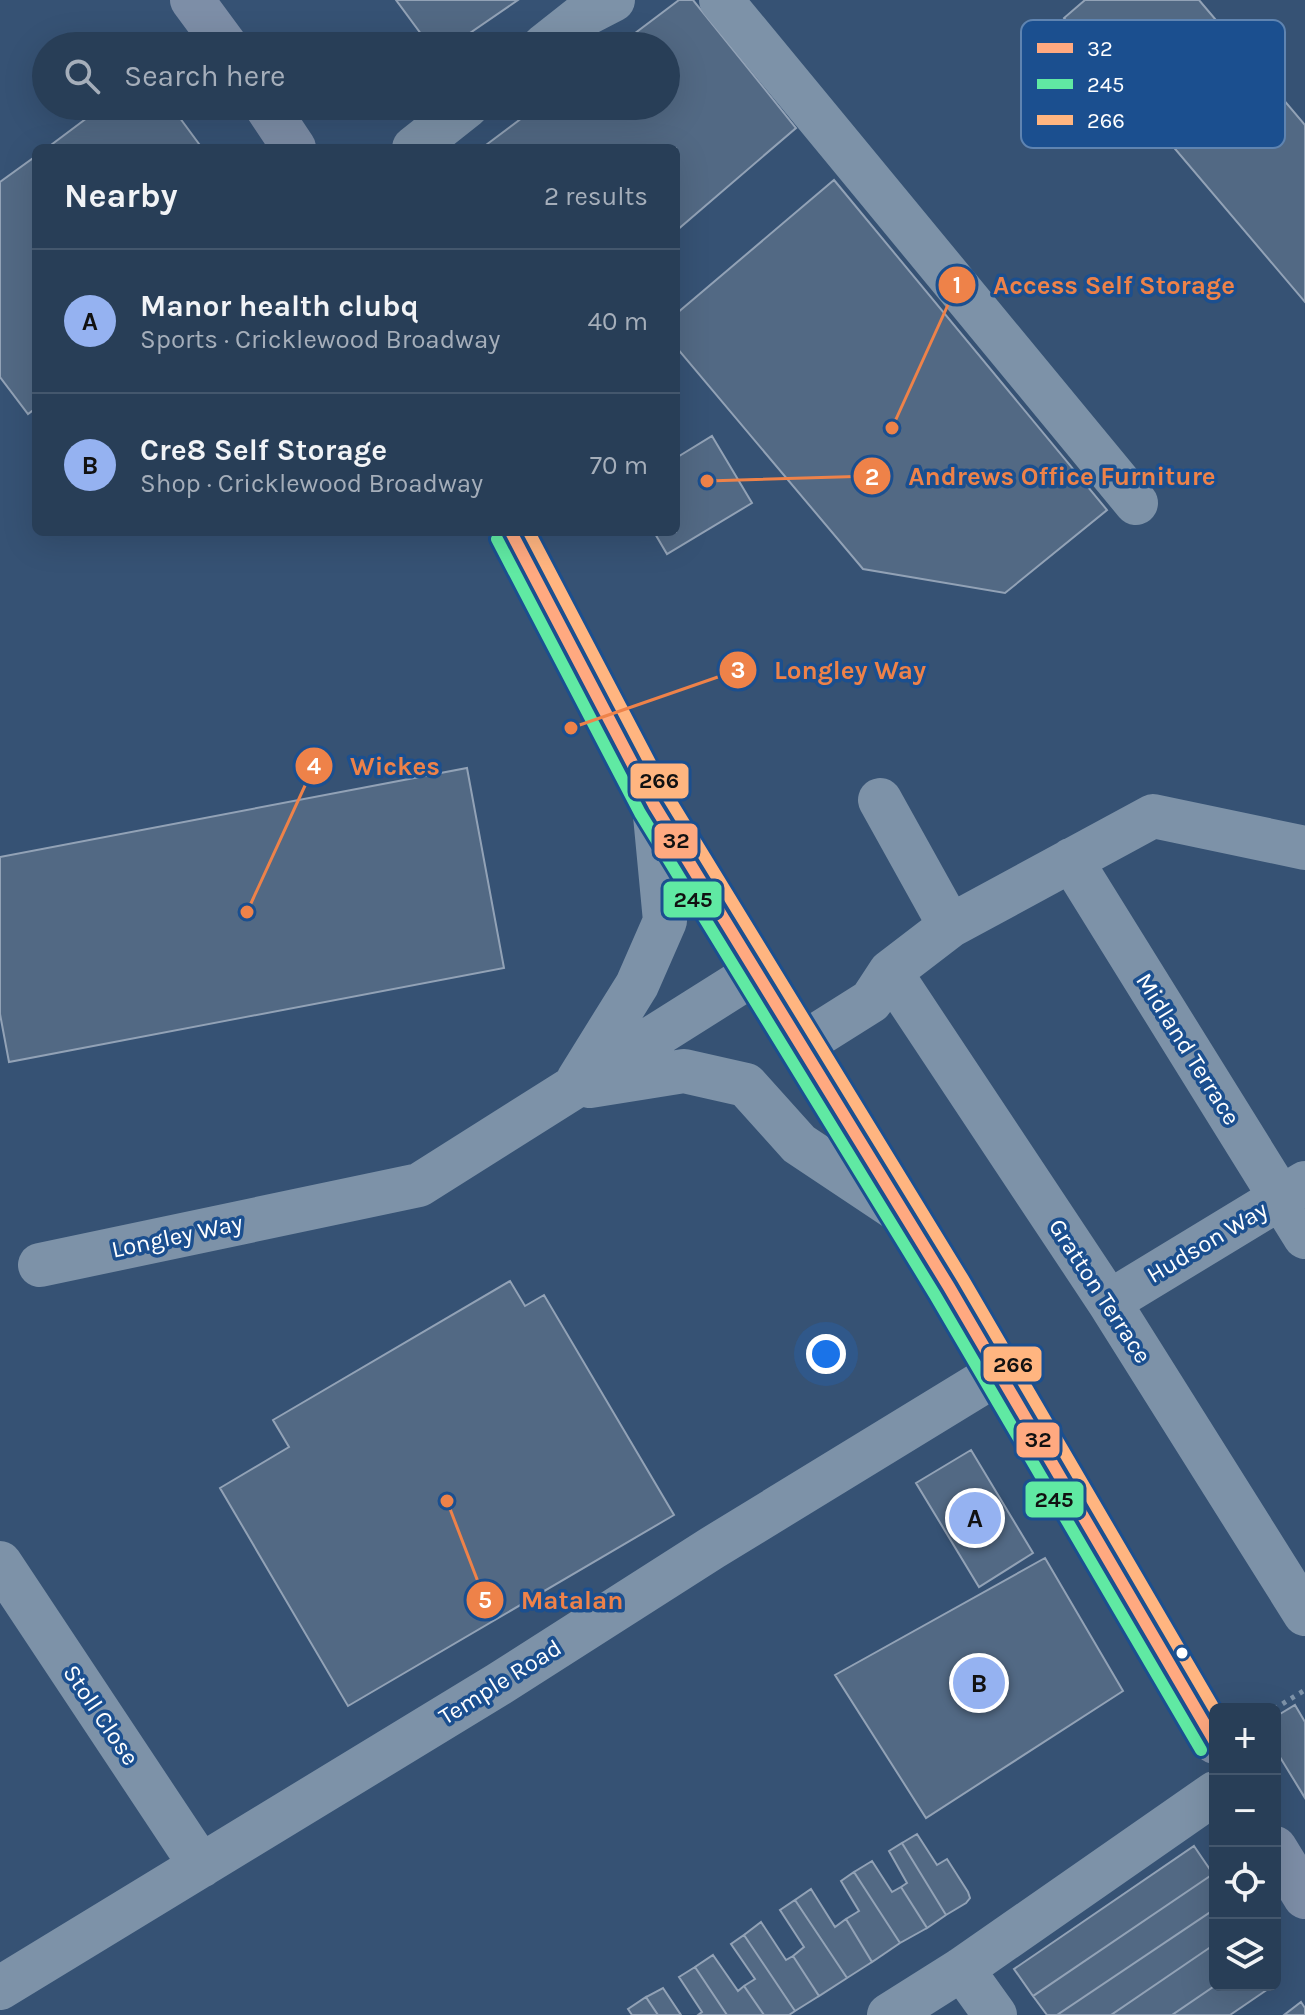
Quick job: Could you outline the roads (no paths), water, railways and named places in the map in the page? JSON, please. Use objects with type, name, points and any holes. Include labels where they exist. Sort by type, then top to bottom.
[{"type":"main road","points":[[192,0],[216,32]]},
{"type":"main road","points":[[275,120],[291,144]]},
{"type":"main road","points":[[513,536],[654,805],[904,1214],[1209,1732]]},
{"type":"main road","points":[[1281,1858],[1305,1897]]},
{"type":"street","points":[[721,0],[1136,503]]},
{"type":"street","points":[[561,32],[595,5]]},
{"type":"street","points":[[419,144],[449,120]]},
{"type":"street","points":[[880,800],[950,926]]},
{"type":"street","name":"Longley Way","points":[[572,1089],[637,985],[665,921],[654,805]]},
{"type":"street","points":[[801,1045],[871,1001],[890,972],[950,926],[1153,816],[1305,848]]},
{"type":"street","name":"Midland Terrace","points":[[1071,860],[1293,1190],[1305,1237]]},
{"type":"street","name":"Gratton Terrace","points":[[890,972],[1109,1302],[1305,1614]]},
{"type":"street","name":"Longley Way","points":[[40,1265],[419,1185],[755,973]]},
{"type":"street","points":[[572,1089],[684,1071],[746,1085],[799,1144],[904,1214]]},
{"type":"street","name":"Hudson Way","points":[[1109,1302],[1293,1190]]},
{"type":"street","name":"Temple Road","points":[[0,1988],[998,1373]]},
{"type":"street","name":"Stoll Close","points":[[0,1563],[201,1866]]},
{"type":"street","points":[[889,2015],[962,1969],[1209,1797]]},
{"type":"street","points":[[962,1969],[995,2015]]},
{"type":"place","name":"Access Self Storage","points":[[892,428]]},
{"type":"place","name":"Andrews Office Furniture","points":[[707,481]]},
{"type":"place","name":"Longley Way","points":[[571,728]]},
{"type":"place","name":"Wickes","points":[[247,912]]},
{"type":"place","name":"Matalan","points":[[447,1501]]},
{"type":"place","name":"Manor health clubq","points":[[975,1518]]},
{"type":"place","name":"Cre8 Self Storage","points":[[979,1683]]}]
